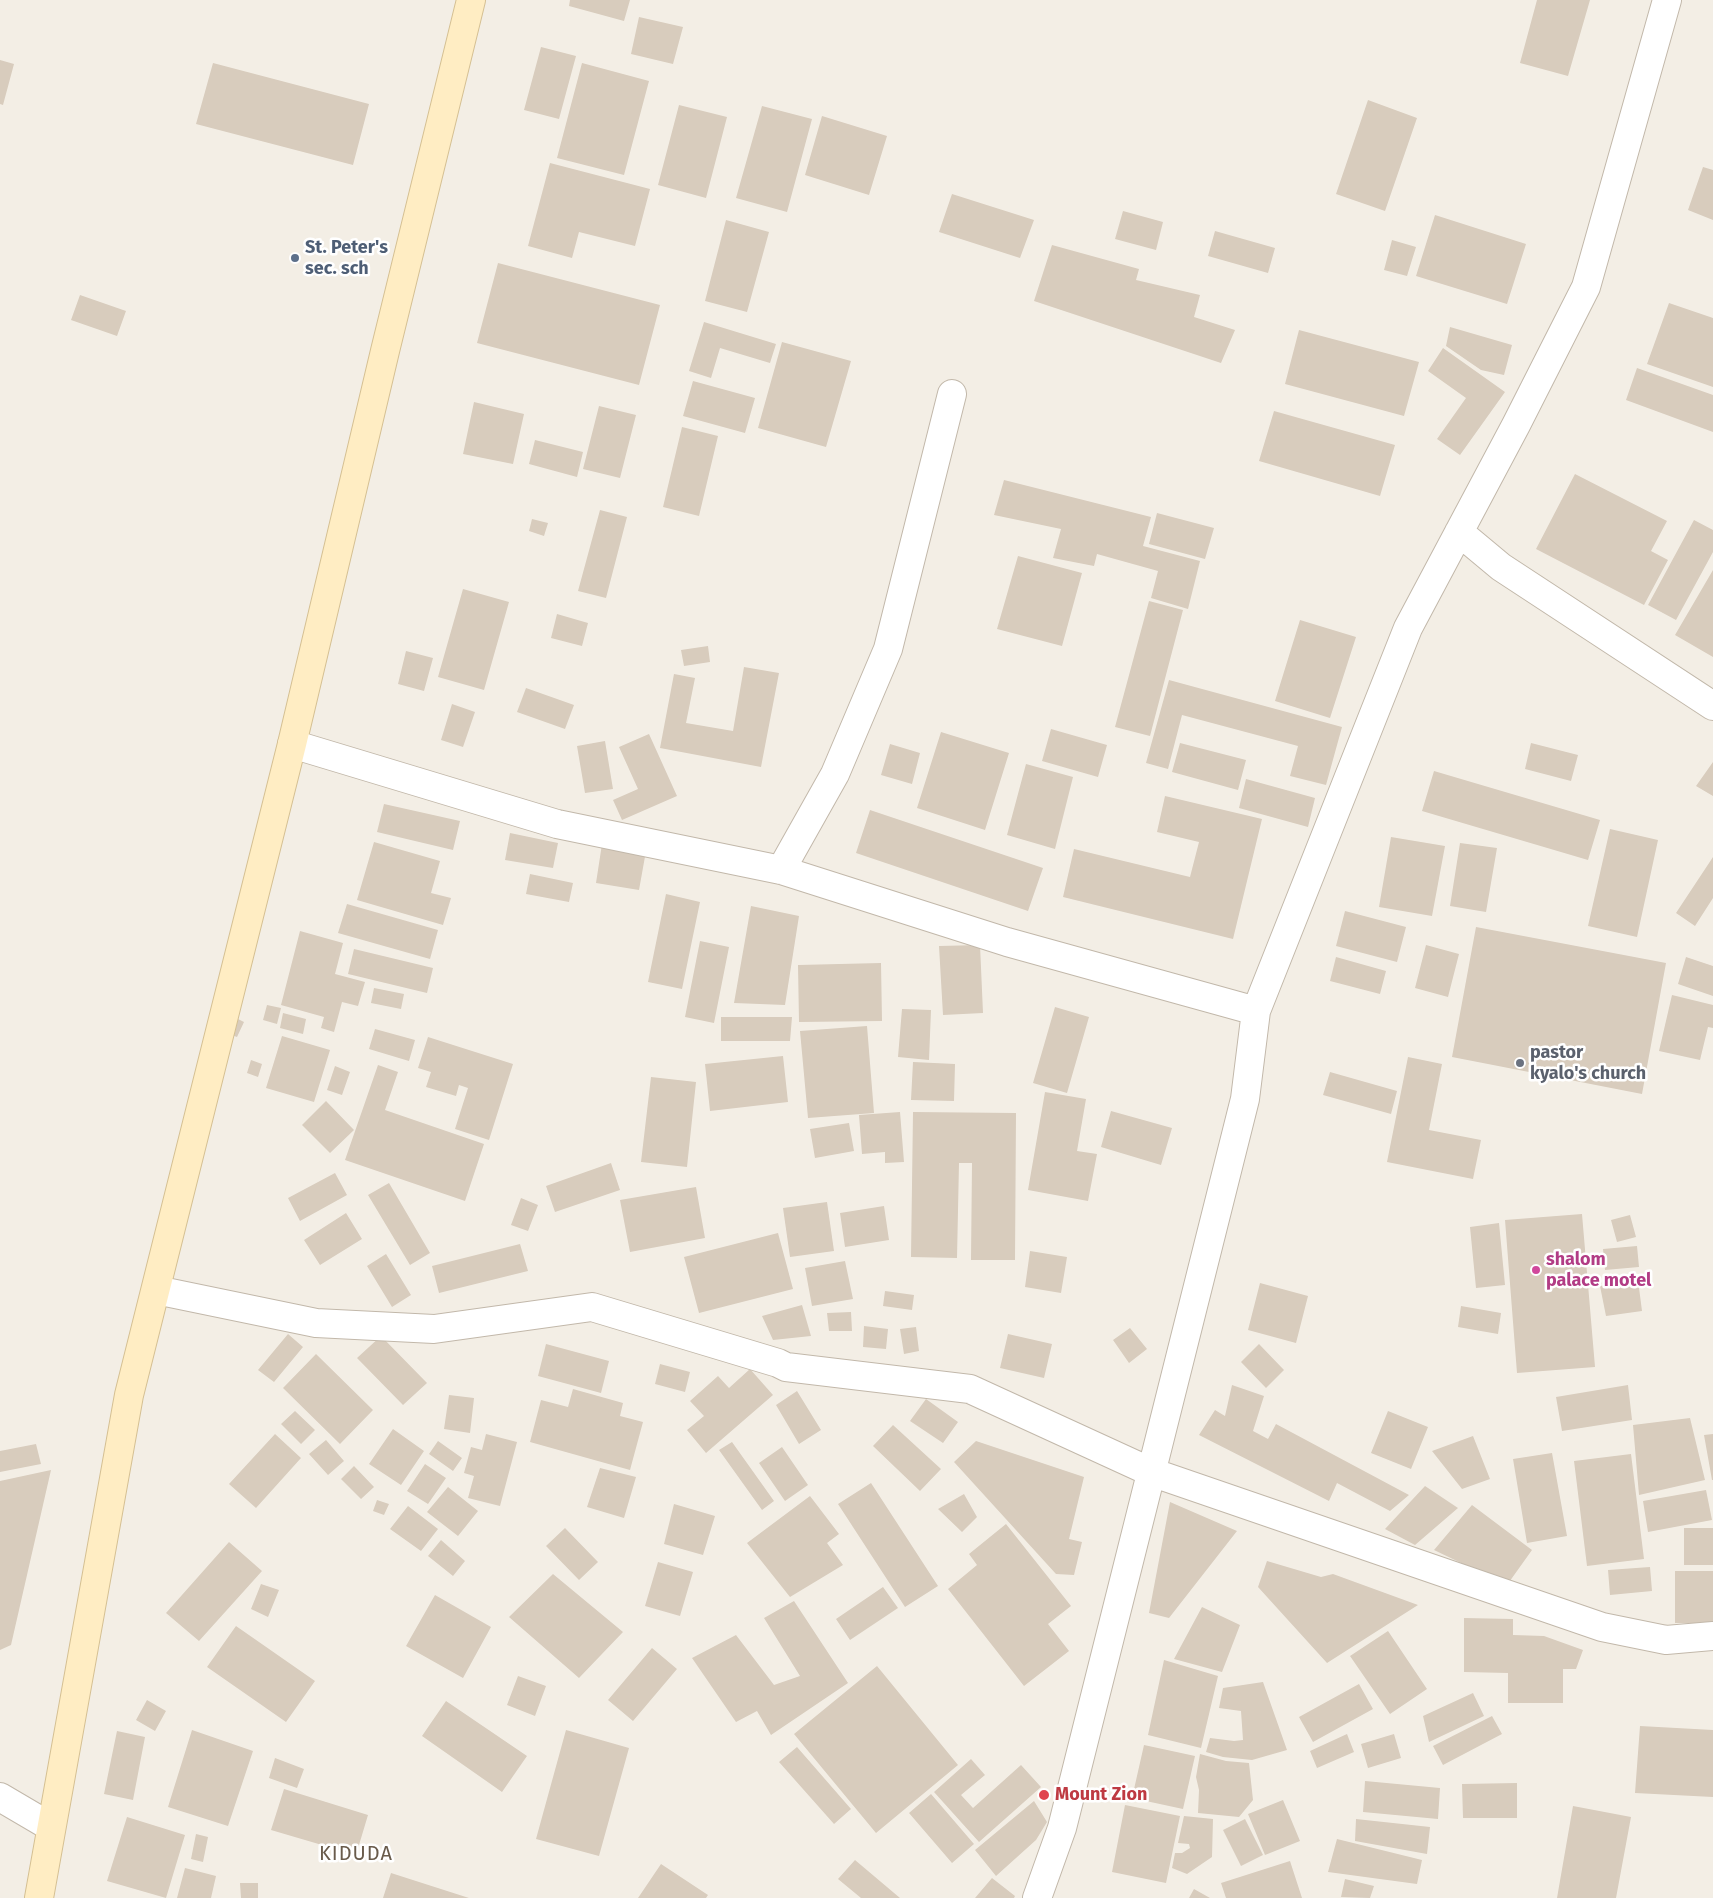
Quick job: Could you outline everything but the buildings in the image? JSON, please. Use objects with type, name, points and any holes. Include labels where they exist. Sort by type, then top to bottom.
[{"type":"street","points":[[39,1898],[129,1396],[292,744],[385,350],[471,0]]},
{"type":"street","points":[[1036,1898],[1062,1828],[1245,1099],[1256,1011],[1408,628],[1460,532],[1586,287],[1667,0]]},
{"type":"street","points":[[781,870],[835,774],[888,649],[952,394]]},
{"type":"street","points":[[1460,532],[1501,567],[1713,706]]},
{"type":"street","points":[[292,744],[557,824],[781,870],[1007,942],[1256,1011]]},
{"type":"street","points":[[156,1290],[316,1323],[434,1329],[592,1307],[778,1363],[786,1368],[970,1388],[1151,1472],[1602,1627],[1666,1640],[1713,1636]]},
{"type":"street","points":[[0,1797],[51,1827]]},
{"type":"place","name":"St. Peter's sec. sch","points":[[295,258]]},
{"type":"place","name":"pastor kyalo's church","points":[[1520,1063]]},
{"type":"place","name":"shalom palace motel","points":[[1536,1270]]},
{"type":"place","name":"Mount Zion","points":[[1044,1795]]},
{"type":"district","name":"KIDUDA","points":[[356,1854]]}]
